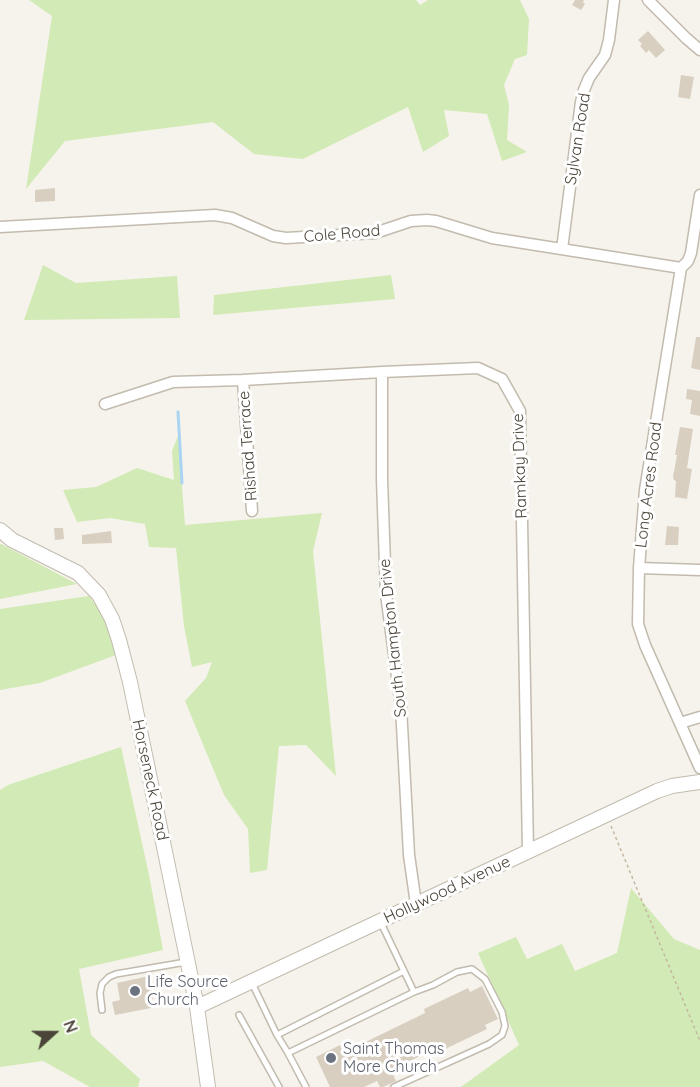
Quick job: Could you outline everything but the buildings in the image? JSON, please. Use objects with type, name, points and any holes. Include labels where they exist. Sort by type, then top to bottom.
[{"type":"street","name":"Sylvan Road","points":[[562,249],[581,102],[589,78],[605,55],[614,0]]},
{"type":"street","points":[[648,0],[700,50]]},
{"type":"street","name":"Long Acres Road","points":[[700,195],[691,253],[688,261],[681,268],[645,490],[639,568],[638,624],[645,645],[700,768]]},
{"type":"street","name":"Cole Road","points":[[0,227],[215,215],[232,218],[273,236],[286,238],[375,233],[411,220],[427,220],[492,238],[681,268]]},
{"type":"street","name":"Ramkay Drive","points":[[105,404],[173,382],[477,368],[502,380],[520,411],[528,851]]},
{"type":"street","name":"South Hampton Drive","points":[[382,372],[382,479],[386,594],[401,707],[409,855],[416,904]]},
{"type":"street","name":"Rishad Terrace","points":[[243,380],[252,511]]},
{"type":"street","name":"Horseneck Road","points":[[0,530],[12,540],[78,573],[99,595],[112,619],[130,682],[188,962],[208,1087]]},
{"type":"street","points":[[639,568],[700,570]]},
{"type":"street","points":[[680,723],[700,717]]},
{"type":"street","name":"Hollywood Avenue","points":[[197,1007],[657,790],[700,782]]},
{"type":"lane","points":[[380,921],[414,992]]},
{"type":"lane","points":[[102,1010],[100,993],[102,984],[109,977],[188,962]]},
{"type":"lane","points":[[288,1053],[457,972],[472,969],[485,979],[502,1012],[505,1026],[502,1035],[489,1044],[394,1087]]},
{"type":"lane","points":[[277,1035],[404,971]]},
{"type":"lane","points":[[252,981],[277,1035],[306,1087]]},
{"type":"lane","points":[[239,1015],[279,1087]]},
{"type":"path","points":[[606,814],[700,1041]]},
{"type":"green space","points":[[29,0],[416,0],[420,5],[428,0],[520,0],[529,19],[527,55],[515,59],[504,85],[509,105],[507,140],[527,152],[502,161],[487,114],[444,110],[449,136],[423,152],[408,107],[303,159],[254,154],[213,122],[65,141],[26,189],[52,16]]},
{"type":"green space","points":[[43,265],[76,283],[177,276],[180,318],[24,320]]},
{"type":"green space","points":[[391,275],[395,299],[213,315],[214,295]]},
{"type":"green space","points":[[178,436],[185,525],[322,513],[313,551],[336,776],[306,745],[279,746],[267,870],[250,873],[248,829],[224,795],[185,701],[206,678],[212,662],[192,667],[184,626],[176,548],[149,547],[145,524],[110,518],[77,522],[63,490],[96,487],[137,468],[174,480],[172,451]]},
{"type":"green space","points":[[1,544],[77,584],[0,599]]},
{"type":"green space","points":[[89,596],[106,619],[116,655],[40,683],[0,690],[0,609]]},
{"type":"green space","points":[[121,747],[163,950],[79,969],[91,1035],[140,1079],[138,1087],[90,1087],[43,1061],[0,1067],[0,790],[8,785]]},
{"type":"green space","points":[[631,888],[674,939],[700,950],[700,1087],[461,1087],[519,1045],[478,953],[516,937],[527,959],[562,944],[575,971],[617,953]]},
{"type":"waterway","points":[[178,412],[182,483]]},
{"type":"place","name":"Life Source Church","points":[[135,991]]},
{"type":"place","name":"Saint Thomas More Church","points":[[331,1058]]}]
